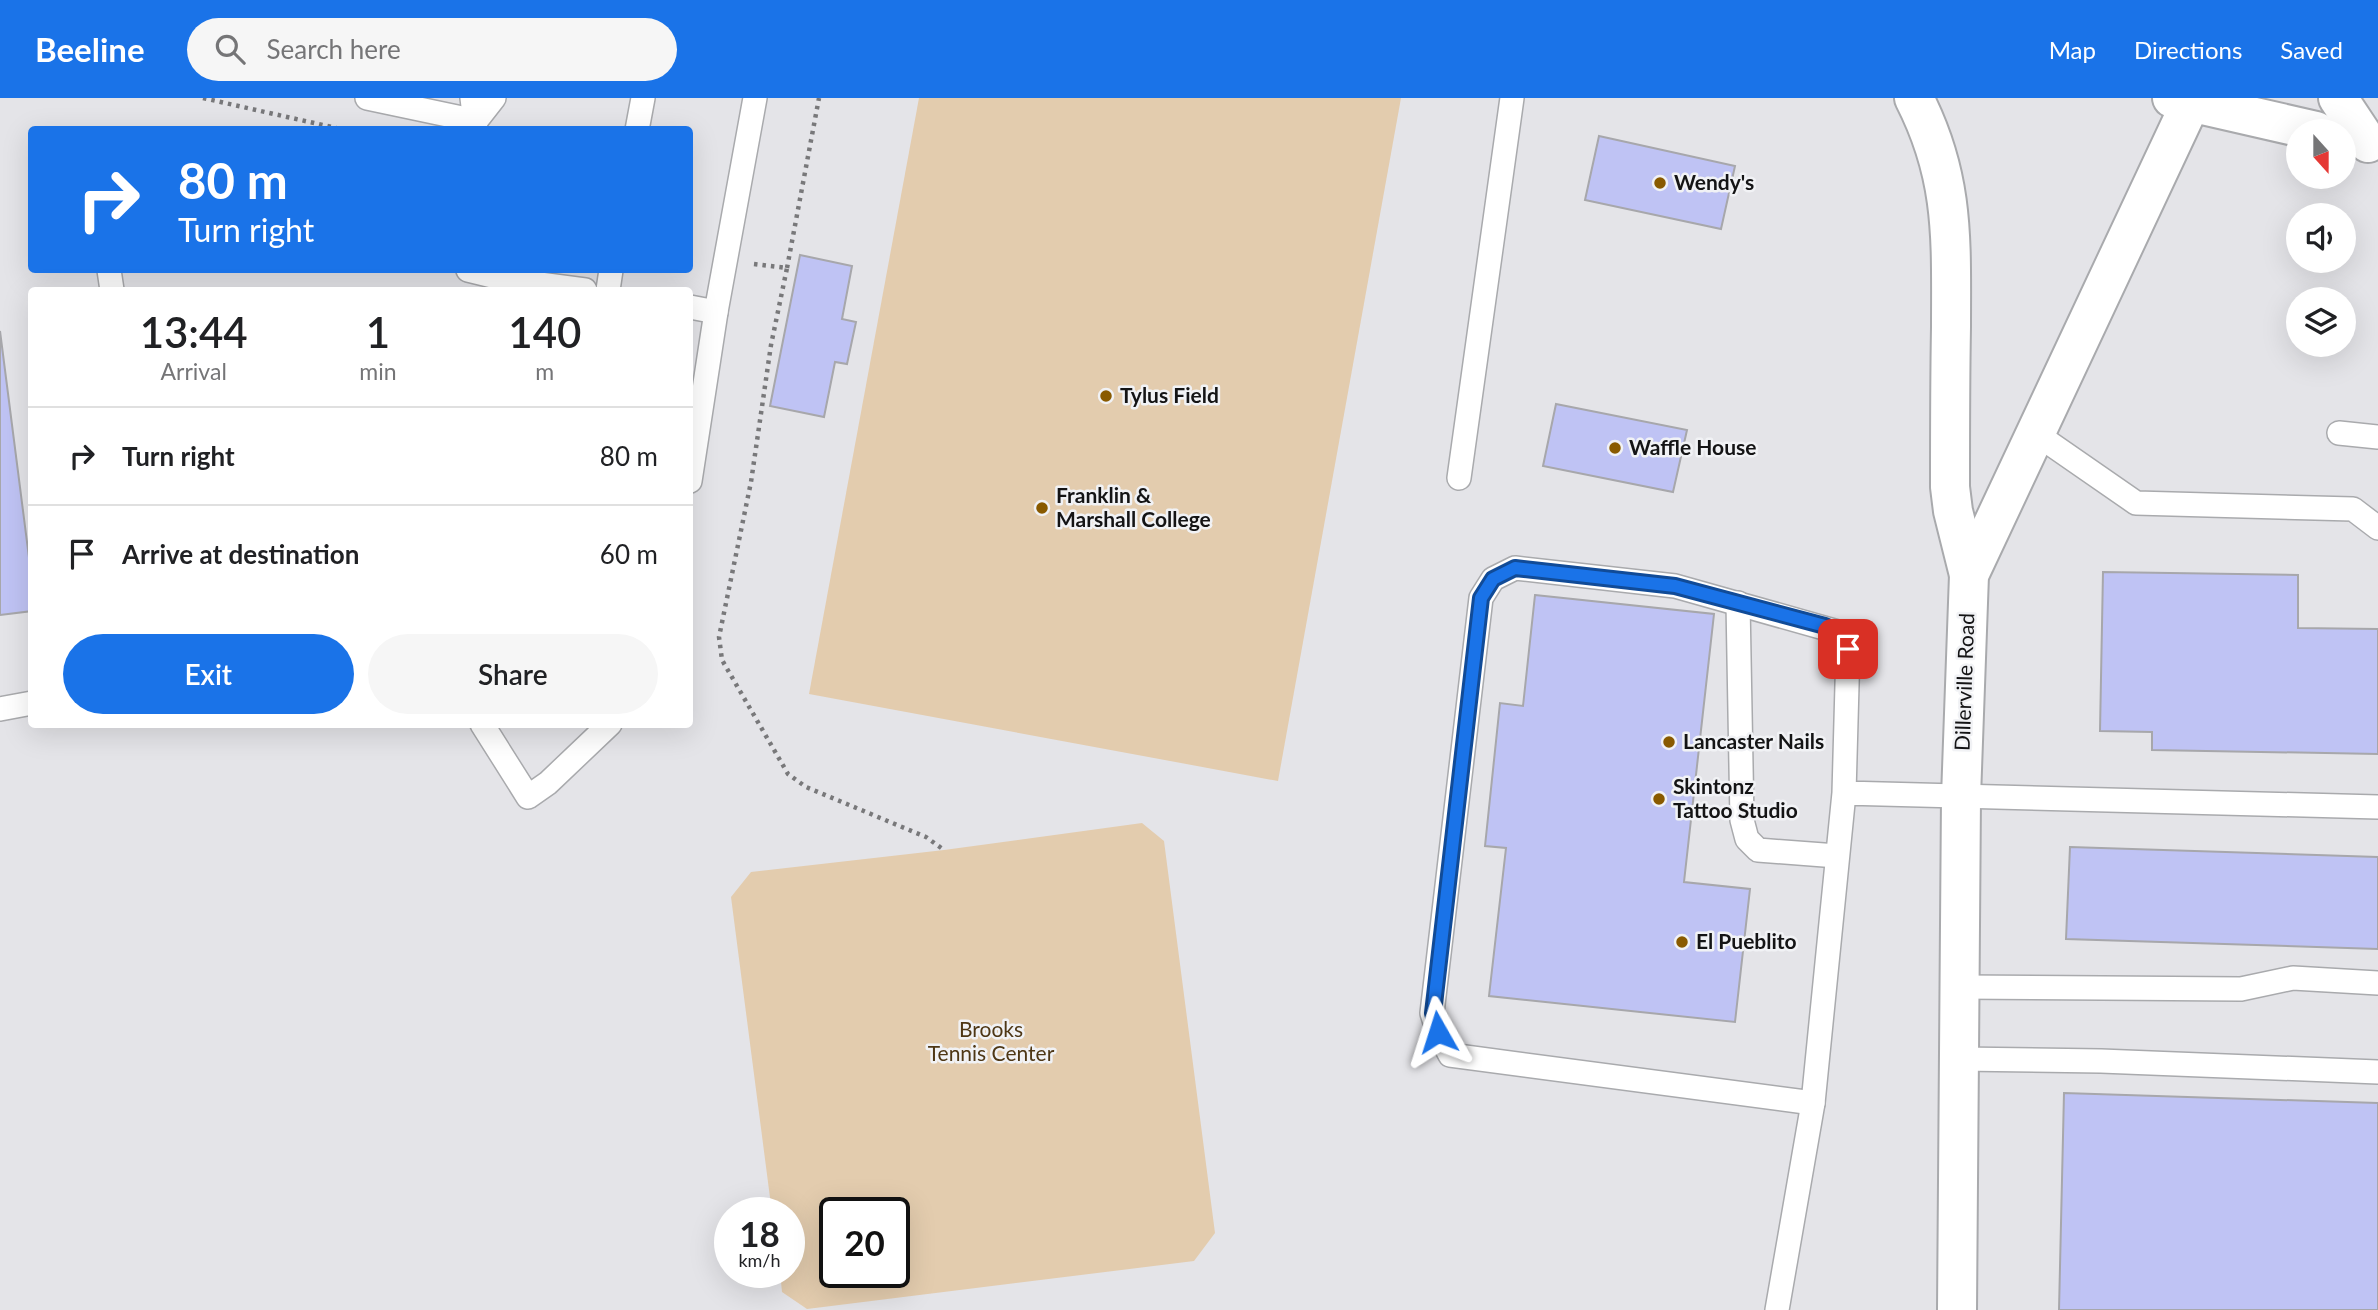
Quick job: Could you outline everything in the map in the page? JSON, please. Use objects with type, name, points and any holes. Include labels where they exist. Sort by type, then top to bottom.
[{"type":"main road","points":[[1914,98],[1938,154],[1948,208],[1951,251],[1950,487],[1969,575]]},
{"type":"main road","points":[[2338,98],[2363,142]]},
{"type":"main road","points":[[2186,99],[2286,124]]},
{"type":"main road","name":"Dillerville Road","points":[[1956,1310],[1961,797],[1969,575],[2186,99]]},
{"type":"lane","points":[[367,98],[476,125]]},
{"type":"lane","points":[[472,98],[476,125]]},
{"type":"lane","points":[[476,125],[494,98]]},
{"type":"lane","points":[[638,126],[643,98]]},
{"type":"lane","points":[[693,462],[716,312],[755,98]]},
{"type":"lane","points":[[1459,478],[1512,98]]},
{"type":"lane","points":[[480,273],[508,280],[562,287]]},
{"type":"lane","points":[[693,308],[716,312]]},
{"type":"lane","points":[[2035,433],[2136,503],[2353,509],[2378,528]]},
{"type":"lane","points":[[2339,433],[2378,437]]},
{"type":"lane","points":[[1777,1310],[1813,1103],[1844,793],[1848,649],[1839,632],[1825,626],[1675,586],[1515,568],[1493,579],[1481,598],[1433,1013],[1438,1032],[1450,1055],[1813,1103]]},
{"type":"lane","points":[[1738,603],[1742,820],[1746,839],[1758,850],[1837,856]]},
{"type":"lane","points":[[0,709],[28,703]]},
{"type":"lane","points":[[485,728],[528,797],[548,783],[606,728]]},
{"type":"lane","points":[[1844,793],[2378,807]]},
{"type":"lane","points":[[1959,987],[2241,989],[2293,978],[2378,983]]},
{"type":"lane","points":[[1959,1059],[2101,1061],[2378,1072]]},
{"type":"path","points":[[203,98],[327,126]]},
{"type":"path","points":[[819,98],[771,345],[751,482],[719,637],[722,660],[788,774],[806,787],[926,837],[944,850]]},
{"type":"path","points":[[725,260],[787,268]]},
{"type":"green space","name":"Tylus Field","points":[[919,98],[1401,98],[1278,781],[809,694]]},
{"type":"green space","name":"Brooks Tennis Center","points":[[1142,823],[1164,841],[1215,1233],[1194,1261],[807,1309],[782,1292],[782,1288],[805,1288],[805,1197],[770,1197],[731,897],[751,872],[944,850]]},
{"type":"building","name":"Wendy's","points":[[1599,136],[1735,166],[1721,229],[1585,200]]},
{"type":"building","points":[[800,255],[852,266],[842,319],[856,322],[847,364],[835,362],[824,417],[770,406]]},
{"type":"building","points":[[0,331],[28,550],[28,612],[0,615]]},
{"type":"building","name":"Waffle House","points":[[1556,404],[1687,430],[1673,492],[1543,466]]},
{"type":"building","points":[[2103,572],[2298,575],[2298,628],[2378,629],[2378,754],[2152,750],[2152,732],[2100,731]]},
{"type":"building","points":[[1535,595],[1714,614],[1684,882],[1750,889],[1735,1022],[1489,996],[1506,848],[1485,846],[1500,703],[1523,706]]},
{"type":"building","points":[[2070,847],[2378,857],[2378,949],[2066,939]]},
{"type":"building","points":[[2064,1093],[2378,1103],[2378,1310],[2059,1310]]},
{"type":"place","name":"Wendy's","points":[[1660,183]]},
{"type":"place","name":"Tylus Field","points":[[1106,396]]},
{"type":"place","name":"Waffle House","points":[[1615,448]]},
{"type":"place","name":"Franklin & Marshall College","points":[[1042,508]]},
{"type":"place","name":"Lancaster Nails","points":[[1669,742]]},
{"type":"place","name":"Skintonz Tattoo Studio","points":[[1659,799]]},
{"type":"place","name":"El Pueblito","points":[[1682,942]]},
{"type":"route","points":[[1438,1032],[1433,1013],[1481,598],[1493,579],[1515,568],[1675,586],[1825,626],[1839,632],[1848,649]]}]
